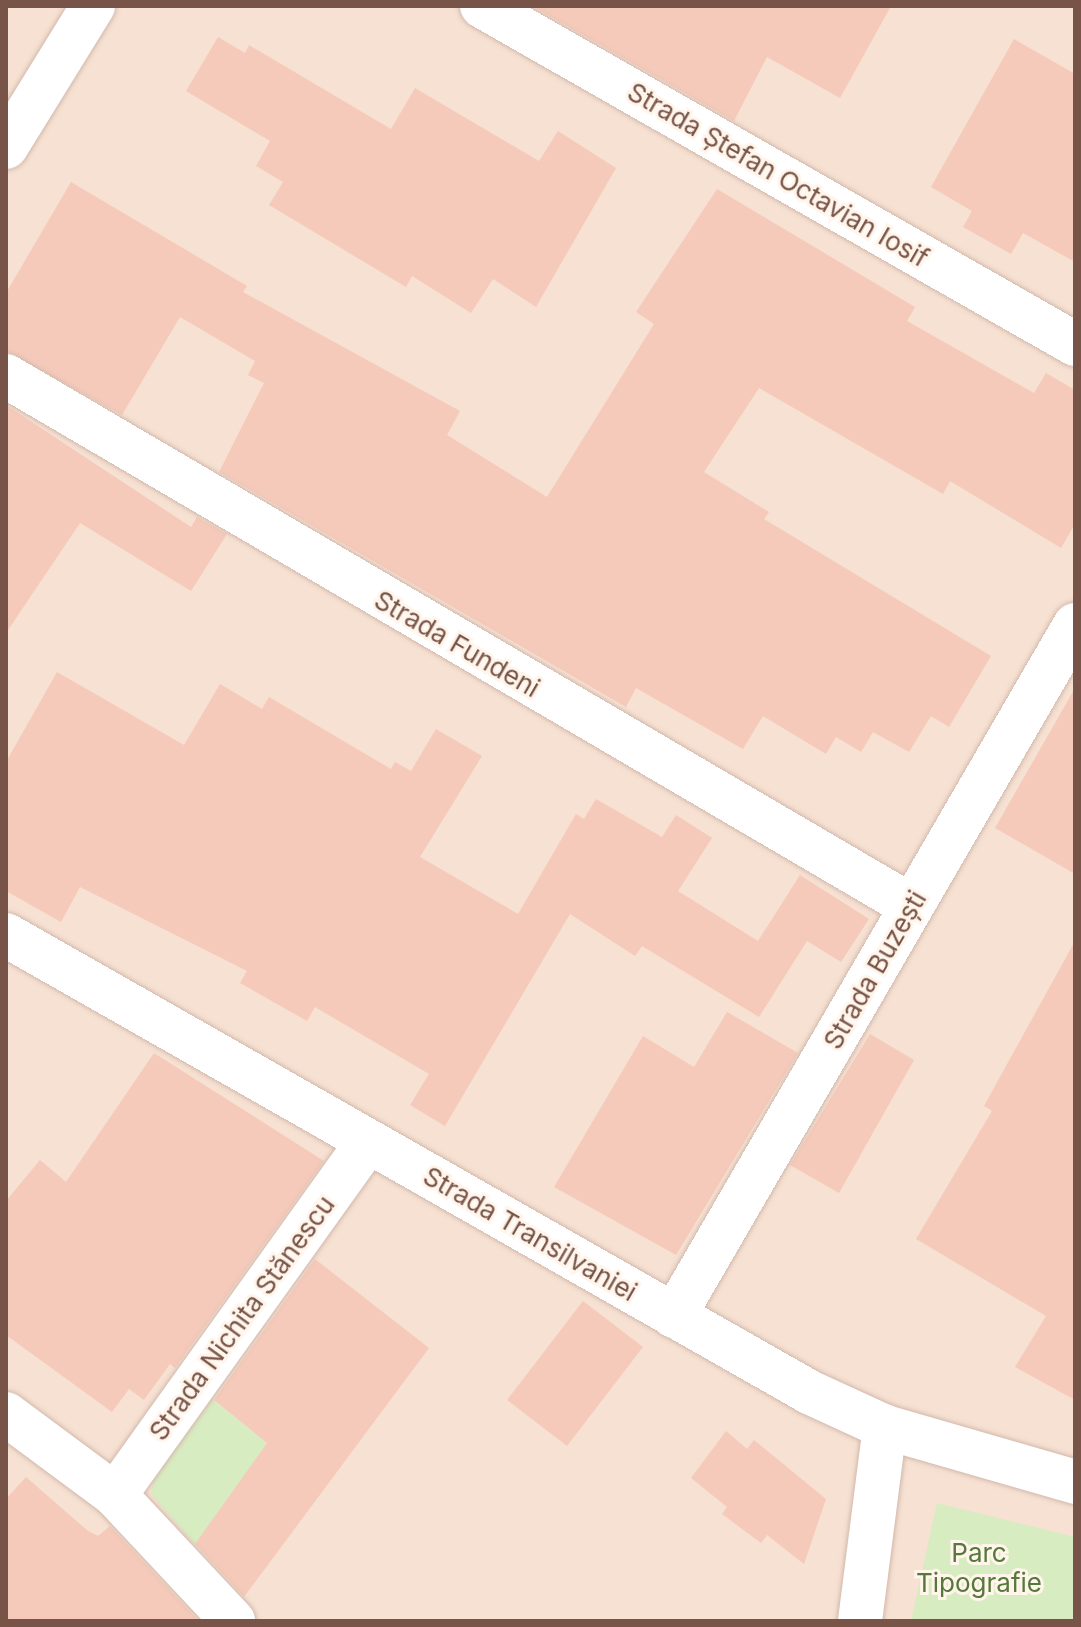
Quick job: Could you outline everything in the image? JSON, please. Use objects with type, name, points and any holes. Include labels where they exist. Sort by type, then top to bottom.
[{"type":"street","points":[[6,147],[93,6]]},
{"type":"street","name":"Strada Ștefan Octavian Iosif","points":[[482,6],[1075,344]]},
{"type":"street","name":"Strada Fundeni","points":[[6,376],[911,906]]},
{"type":"street","name":"Strada Buzești","points":[[674,1316],[1075,625]]},
{"type":"street","name":"Strada Transilvaniei","points":[[6,935],[674,1316],[885,1427],[1075,1482]]},
{"type":"street","name":"Strada Nichita Stănescu","points":[[115,1495],[368,1142]]},
{"type":"street","points":[[6,1414],[115,1495],[233,1621]]},
{"type":"street","points":[[860,1621],[885,1427]]},
{"type":"shaded area","points":[[6,6],[1075,6],[1075,1621],[6,1621]]},
{"type":"green space","points":[[212,1399],[267,1443],[195,1545],[151,1494],[154,1477]]},
{"type":"green space","name":"Parc Tipografie","points":[[937,1503],[1075,1537],[1075,1621],[911,1621]]},
{"type":"building","points":[[532,6],[891,6],[840,98],[767,57],[734,121]]},
{"type":"building","points":[[218,37],[245,53],[249,45],[391,129],[415,88],[539,161],[558,131],[616,168],[536,307],[493,279],[471,313],[412,276],[406,287],[269,205],[283,182],[256,166],[270,141],[186,91]]},
{"type":"building","points":[[1014,39],[1075,74],[1075,262],[1023,233],[1011,254],[963,227],[972,211],[931,187]]},
{"type":"building","points":[[71,182],[247,286],[243,292],[460,411],[447,435],[547,497],[654,324],[636,312],[717,189],[915,307],[907,321],[1034,393],[1046,373],[1075,390],[1075,524],[1061,548],[950,481],[943,494],[759,388],[704,472],[769,512],[764,519],[991,656],[949,727],[931,716],[909,752],[873,732],[861,752],[836,737],[826,754],[763,716],[743,749],[636,688],[626,707],[219,472],[264,383],[248,375],[255,361],[180,317],[122,415],[6,351],[6,293]]},
{"type":"building","points":[[6,405],[191,527],[197,517],[227,534],[191,591],[80,523],[6,633]]},
{"type":"building","points":[[57,672],[184,745],[220,684],[262,709],[269,697],[391,769],[395,762],[411,771],[436,729],[482,756],[420,857],[518,914],[576,814],[584,819],[596,799],[662,837],[676,815],[712,838],[678,891],[758,941],[800,875],[869,919],[841,962],[807,941],[759,1017],[642,946],[635,956],[570,914],[445,1126],[410,1105],[429,1074],[315,1007],[307,1021],[240,983],[247,971],[80,887],[61,922],[6,891],[6,762]]},
{"type":"building","points":[[1075,688],[1075,874],[995,828]]},
{"type":"building","points":[[1075,941],[1075,1400],[1015,1367],[1046,1316],[916,1239],[992,1111],[984,1106]]},
{"type":"building","points":[[727,1012],[798,1053],[676,1255],[554,1187],[643,1036],[694,1067]]},
{"type":"building","points":[[870,1034],[914,1060],[839,1193],[790,1165]]},
{"type":"building","points":[[154,1053],[324,1161],[175,1368],[170,1364],[144,1400],[129,1389],[112,1412],[6,1335],[6,1201],[40,1160],[66,1182]]},
{"type":"building","points":[[315,1259],[429,1348],[244,1597],[195,1544],[267,1443],[214,1400]]},
{"type":"building","points":[[583,1301],[643,1347],[567,1446],[507,1400]]},
{"type":"building","points":[[726,1431],[747,1449],[754,1440],[826,1499],[804,1564],[767,1535],[761,1543],[722,1514],[727,1507],[691,1478]]},
{"type":"building","points":[[26,1477],[88,1531],[98,1536],[110,1526],[199,1621],[6,1621],[6,1499]]}]
